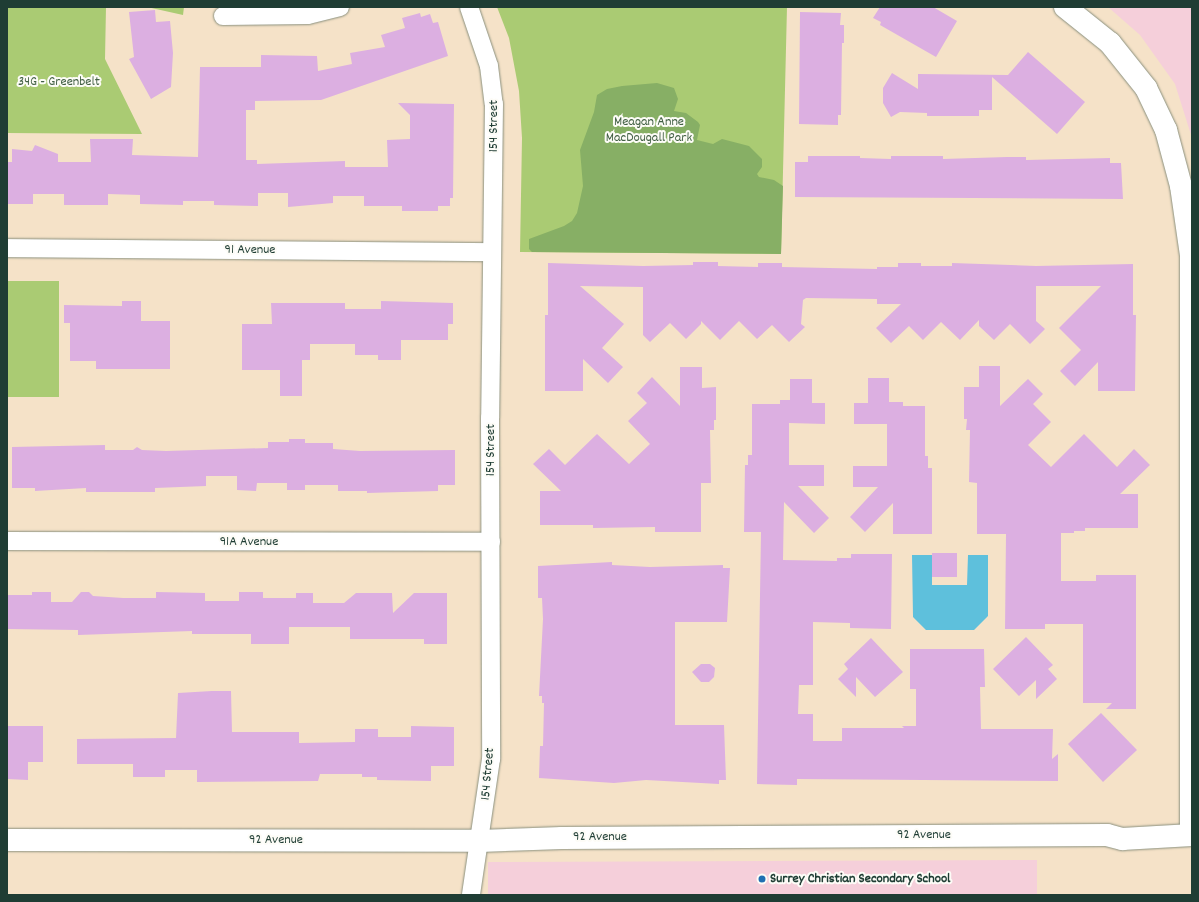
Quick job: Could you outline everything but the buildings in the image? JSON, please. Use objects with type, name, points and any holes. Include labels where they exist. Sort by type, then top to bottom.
[{"type":"street","points":[[223,16],[308,15],[340,7]]},
{"type":"street","name":"154 Street","points":[[469,7],[485,48],[493,85],[491,759],[471,895]]},
{"type":"street","points":[[1065,7],[1110,44],[1134,72],[1158,110],[1176,163],[1191,255],[1192,835]]},
{"type":"street","name":"91 Avenue","points":[[7,248],[492,252]]},
{"type":"street","name":"91A Avenue","points":[[7,541],[491,542]]},
{"type":"street","name":"92 Avenue","points":[[7,840],[478,841],[610,837],[1107,835],[1122,838],[1192,835]]},
{"type":"shaded area","points":[[1108,7],[1192,7],[1192,138],[1175,84],[1140,35]]},
{"type":"shaded area","name":"Surrey Christian Secondary School","points":[[1037,860],[1037,895],[488,895],[488,862]]},
{"type":"green space","name":"34G - Greenbelt","points":[[7,7],[106,7],[105,59],[142,134],[7,133]]},
{"type":"green space","points":[[147,7],[184,7],[183,15]]},
{"type":"green space","name":"Meagan Anne MacDougall Park","points":[[497,7],[787,7],[781,254],[520,252],[522,138],[519,91],[509,38]]},
{"type":"green space","points":[[657,83],[674,88],[678,99],[674,111],[686,113],[698,122],[700,125],[697,140],[713,144],[722,139],[749,146],[762,159],[762,167],[757,174],[759,177],[774,180],[783,186],[781,254],[532,252],[529,249],[529,239],[564,226],[572,221],[577,213],[583,186],[580,150],[594,112],[597,95],[607,89],[622,86]]},
{"type":"green space","points":[[7,281],[59,281],[59,397],[7,397]]},
{"type":"water","points":[[912,555],[932,555],[932,585],[967,585],[968,555],[988,555],[988,616],[974,630],[926,630],[913,617]]},
{"type":"place","name":"Surrey Christian Secondary School","points":[[762,879]]}]
